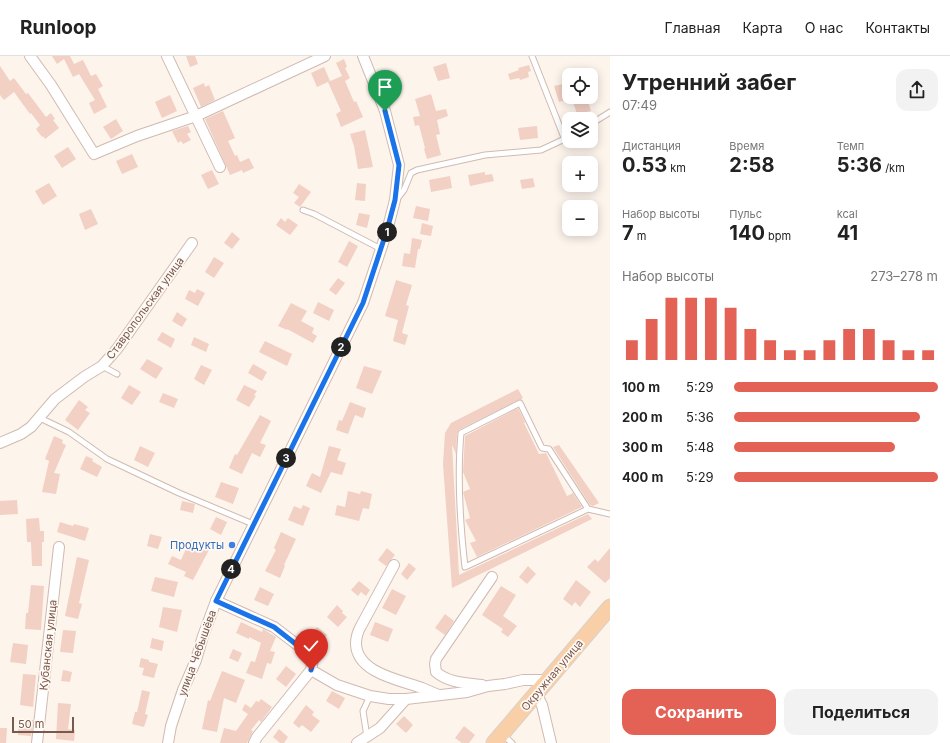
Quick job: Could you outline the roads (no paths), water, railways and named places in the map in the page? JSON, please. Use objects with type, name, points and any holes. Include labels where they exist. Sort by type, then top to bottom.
[{"type":"main road","name":"Окружная улица","points":[[502,740],[546,680],[610,607]]},
{"type":"street","points":[[30,56],[51,84],[94,154],[137,136],[196,116],[325,56]]},
{"type":"street","points":[[167,56],[220,167]]},
{"type":"street","name":"улица Чебышёва","points":[[168,743],[171,726],[183,690],[196,660],[216,601],[363,303],[395,200],[399,165],[385,111],[363,56]]},
{"type":"street","name":"Ставропольская улица","points":[[0,443],[21,434],[31,427],[55,399],[84,377],[102,366],[117,349],[192,243]]},
{"type":"street","name":"Кубанская улица","points":[[37,743],[59,547]]},
{"type":"street","points":[[394,565],[357,634],[357,651],[363,660],[373,669],[386,676],[421,687],[439,695]]},
{"type":"street","points":[[488,686],[448,680],[436,672],[434,668],[436,659],[492,577]]},
{"type":"street","points":[[216,601],[274,627],[311,656],[313,660],[311,670],[257,737],[254,743]]},
{"type":"street","points":[[311,670],[337,685],[370,696],[389,699],[406,699],[467,692],[488,686],[523,680],[546,680]]},
{"type":"street","points":[[536,693],[542,706],[551,743]]},
{"type":"street","points":[[357,743],[380,728],[406,699]]},
{"type":"lane","points":[[532,56],[562,127]]},
{"type":"lane","points":[[598,120],[610,112]]},
{"type":"lane","points":[[395,200],[404,190],[411,173],[417,170],[485,155],[541,150],[562,141]]},
{"type":"lane","points":[[303,210],[314,214],[381,249]]},
{"type":"lane","points":[[102,366],[117,374]]},
{"type":"lane","points":[[588,509],[549,449],[542,448],[520,403],[461,433],[458,464],[461,534],[465,567],[588,509],[610,514]]},
{"type":"lane","points":[[40,418],[69,432],[108,459],[179,493],[253,524]]},
{"type":"lane","points":[[367,737],[363,711],[370,696]]},
{"type":"place","name":"Продукты","points":[[232,545]]}]
